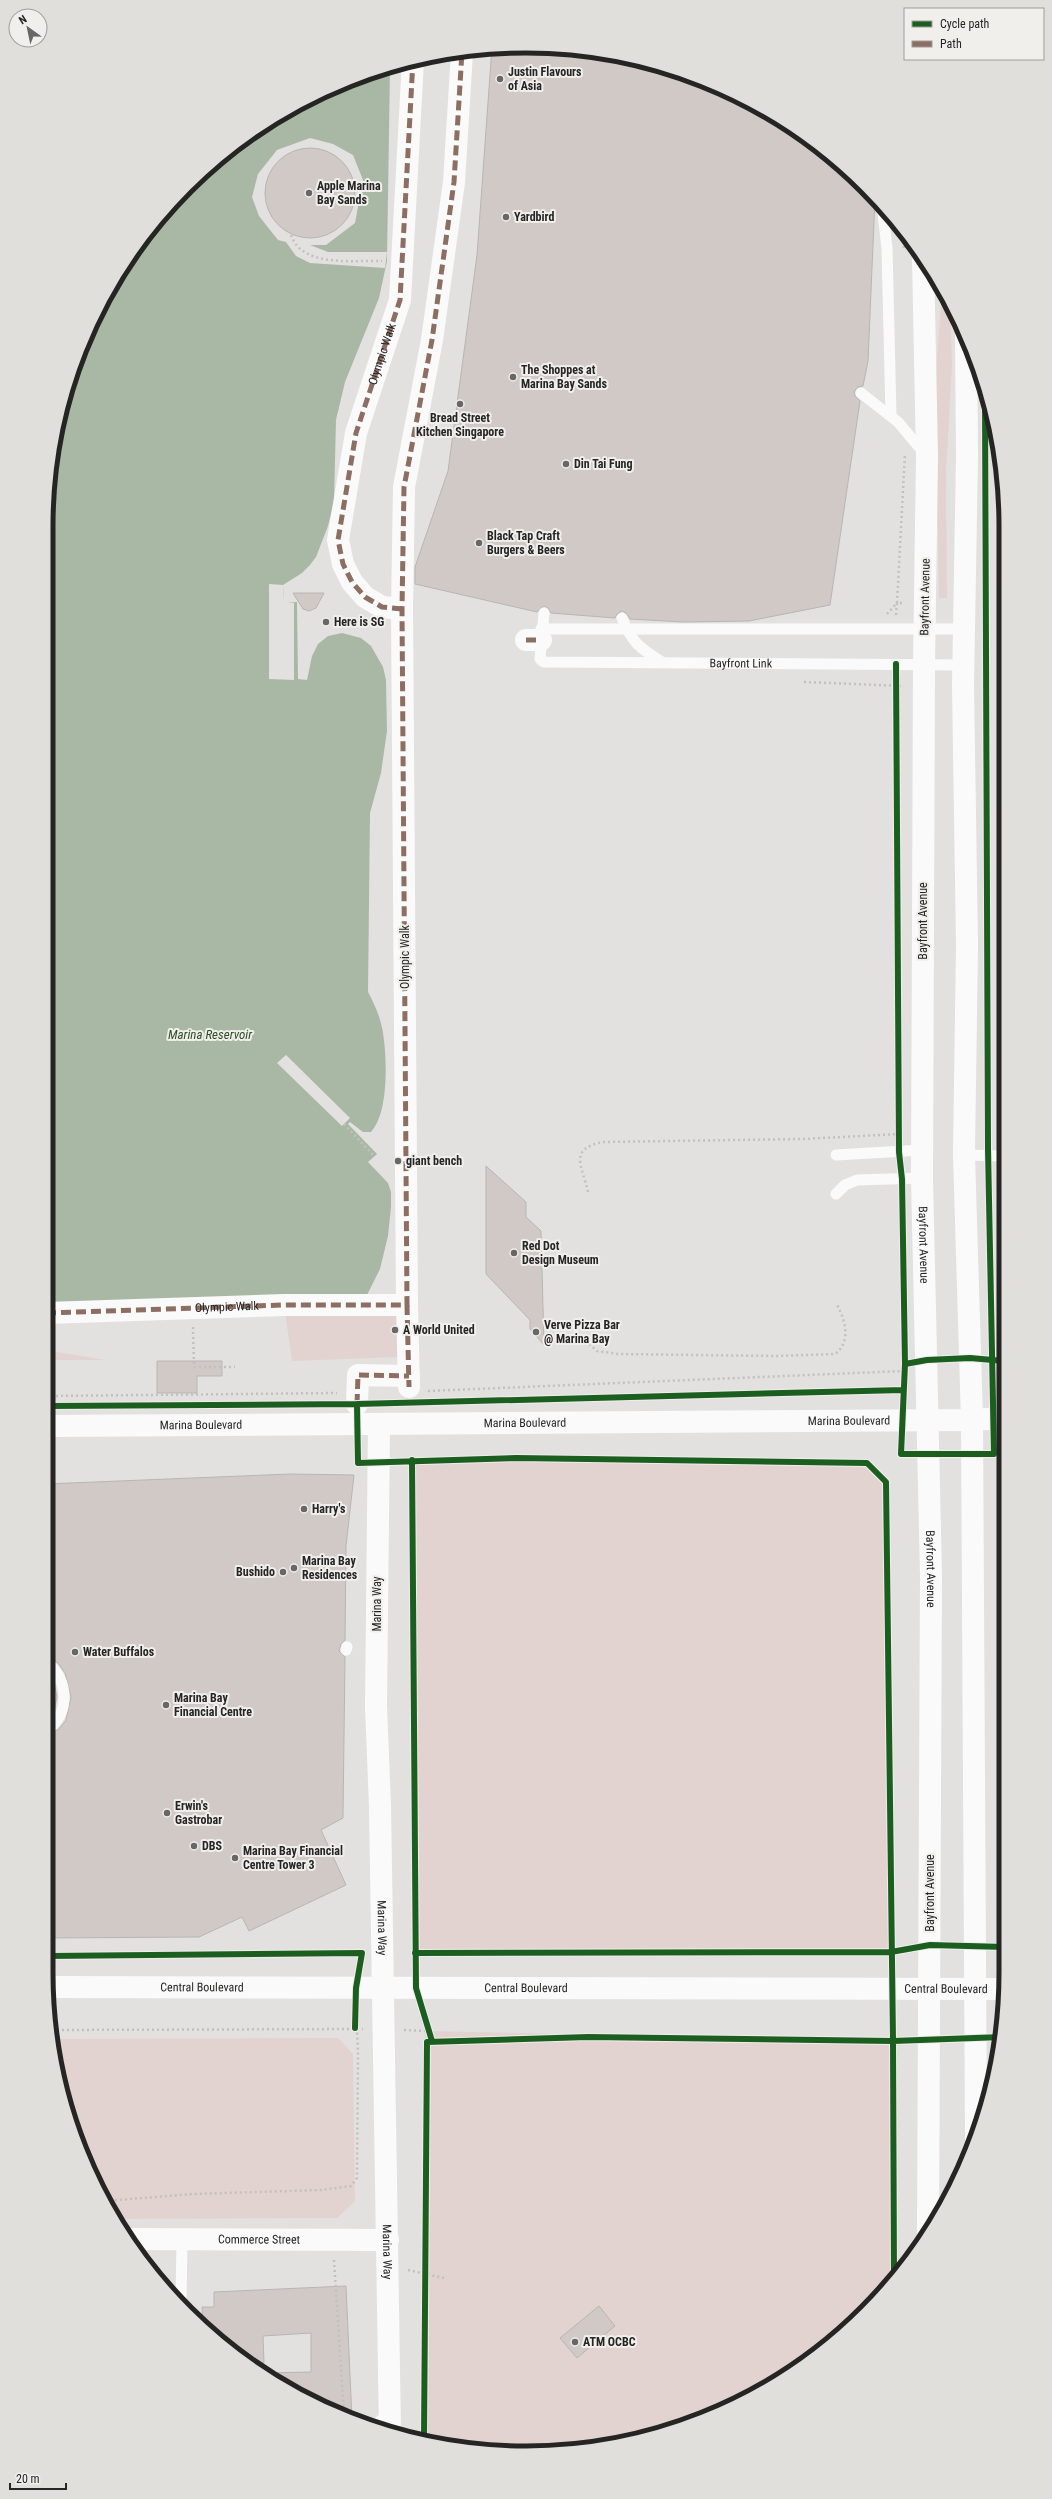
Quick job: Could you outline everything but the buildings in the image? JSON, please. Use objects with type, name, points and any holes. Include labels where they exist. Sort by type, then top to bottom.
[{"type":"main road","name":"Olympic Walk","points":[[415,1385],[407,1305],[402,610],[404,487],[432,340],[454,182],[462,57]]},
{"type":"main road","name":"Olympic Walk","points":[[402,610],[382,606],[365,597],[352,582],[343,564],[338,540],[356,433],[400,300],[413,67]]},
{"type":"main road","name":"Bayfront Avenue","points":[[923,270],[927,457],[924,629],[922,1178],[929,1420],[932,1662],[928,2222]]},
{"type":"main road","points":[[966,354],[968,428],[965,629],[963,665],[967,944],[964,1155],[972,1420],[976,2119]]},
{"type":"main road","name":"Olympic Walk","points":[[53,1313],[192,1308],[407,1305]]},
{"type":"main road","points":[[358,1398],[358,1375],[415,1385]]},
{"type":"main road","name":"Marina Boulevard","points":[[53,1426],[972,1420],[999,1418]]},
{"type":"main road","name":"Marina Way","points":[[379,1424],[376,1706],[388,2240],[389,2422]]},
{"type":"main road","name":"Central Boulevard","points":[[53,1987],[998,1989]]},
{"type":"main road","name":"Commerce Street","points":[[135,2239],[388,2240]]},
{"type":"lane","points":[[883,216],[887,248],[891,415]]},
{"type":"lane","points":[[861,393],[891,415],[927,457]]},
{"type":"lane","points":[[544,613],[536,636],[627,629],[965,629]]},
{"type":"lane","points":[[622,618],[637,646],[662,662]]},
{"type":"lane","name":"Bayfront Link","points":[[536,636],[540,660],[544,662],[963,665]]},
{"type":"lane","points":[[836,1155],[922,1150]]},
{"type":"lane","points":[[964,1155],[999,1156]]},
{"type":"lane","points":[[836,1194],[845,1185],[857,1180],[922,1178]]},
{"type":"lane","points":[[53,1669],[57,1673],[63,1689],[64,1709],[57,1721],[53,1724]]},
{"type":"lane","points":[[181,2296],[182,2239]]},
{"type":"path","points":[[291,235],[297,246],[310,256],[402,262]]},
{"type":"path","points":[[896,664],[896,693]]},
{"type":"path","points":[[804,682],[896,686]]},
{"type":"path","points":[[344,1124],[374,1156]]},
{"type":"path","points":[[899,1126],[899,1152]]},
{"type":"path","points":[[588,1192],[579,1156],[583,1149],[603,1142],[803,1139],[899,1134]]},
{"type":"path","points":[[588,1344],[597,1351],[618,1354],[777,1356],[835,1354],[842,1349],[845,1339],[844,1315],[836,1303]]},
{"type":"path","points":[[192,1308],[194,1367],[235,1368]]},
{"type":"path","points":[[415,1385],[903,1374],[904,1364],[927,1360]]},
{"type":"path","points":[[53,1396],[358,1398]]},
{"type":"path","points":[[53,1956],[362,1953]]},
{"type":"path","points":[[427,2026],[432,2041]]},
{"type":"path","points":[[111,2200],[192,2194],[321,2190],[351,2186],[357,2178],[356,2100],[358,2053],[356,2028]]},
{"type":"path","points":[[57,2030],[356,2028],[425,2031],[432,2041]]},
{"type":"path","points":[[427,2050],[427,2042],[440,2041]]},
{"type":"path","points":[[334,2256],[344,2409]]},
{"type":"path","points":[[425,2282],[426,2266]]},
{"type":"shaded area","points":[[941,300],[950,318],[952,364],[946,473],[947,598],[939,598],[935,386]]},
{"type":"shaded area","points":[[284,1305],[407,1305],[399,1357],[292,1361]]},
{"type":"shaded area","points":[[53,1351],[105,1360],[53,1360]]},
{"type":"shaded area","points":[[410,1460],[867,1463],[886,1482],[891,1952],[415,1953]]},
{"type":"shaded area","points":[[425,2031],[893,2041],[896,2267],[882,2285],[838,2329],[789,2366],[762,2383],[707,2410],[648,2430],[588,2442],[526,2446],[464,2442],[421,2434]]},
{"type":"shaded area","points":[[338,2038],[353,2054],[355,2201],[337,2218],[122,2219],[102,2182],[78,2125],[69,2095],[58,2039]]},
{"type":"water","name":"Marina Reservoir","points":[[390,73],[387,261],[379,298],[345,382],[336,420],[334,501],[328,526],[316,557],[310,565],[302,573],[283,585],[284,603],[297,602],[298,679],[307,680],[312,656],[318,644],[328,636],[342,633],[361,638],[371,646],[383,667],[386,680],[387,731],[381,773],[370,813],[368,992],[382,1028],[386,1070],[384,1099],[377,1123],[371,1132],[363,1132],[350,1122],[348,1124],[377,1154],[368,1162],[388,1183],[391,1192],[391,1207],[388,1236],[380,1269],[364,1301],[53,1303],[53,526],[57,464],[69,404],[78,374],[89,345],[116,289],[151,238],[170,214],[214,170],[263,133],[290,116],[317,102],[345,89]]},
{"type":"pier","name":"Apple Marina Bay Sands","points":[[310,138],[333,144],[353,155],[363,180],[355,223],[326,245],[310,245],[328,252],[387,252],[385,268],[310,263],[296,256],[286,242],[278,240],[259,216],[252,197],[258,174],[277,150]]},
{"type":"pier","points":[[269,584],[283,585],[284,602],[294,603],[294,680],[269,679]]},
{"type":"pier","points":[[286,1055],[350,1118],[342,1126],[277,1063]]},
{"type":"marked path","points":[[53,1313],[284,1305],[407,1305],[402,609],[404,487],[432,340],[454,182],[462,57]]},
{"type":"marked path","points":[[402,609],[382,607],[365,597],[352,582],[343,564],[338,540],[356,433],[400,300],[413,67]]},
{"type":"marked path","points":[[526,640],[541,640]]},
{"type":"marked path","points":[[407,1305],[409,1387]]},
{"type":"marked path","points":[[357,1404],[358,1375],[409,1376]]},
{"type":"cycle path","points":[[896,664],[899,1152],[902,1179],[905,1364],[901,1454],[994,1454],[988,1149],[985,413]]},
{"type":"cycle path","points":[[905,1364],[927,1360],[970,1358],[999,1361]]},
{"type":"cycle path","points":[[53,1406],[357,1404],[903,1390]]},
{"type":"cycle path","points":[[357,1404],[358,1463],[516,1458],[867,1463],[886,1482],[893,2041],[995,2037]]},
{"type":"cycle path","points":[[412,1460],[416,1988],[432,2041]]},
{"type":"cycle path","points":[[415,1953],[891,1952],[930,1945],[999,1947]]},
{"type":"cycle path","points":[[53,1956],[362,1953],[356,1988],[355,2028]]},
{"type":"cycle path","points":[[424,2435],[427,2042],[588,2037],[893,2041],[894,2270]]},
{"type":"place","name":"Justin Flavours of Asia","points":[[500,79]]},
{"type":"place","name":"Apple Marina Bay Sands","points":[[309,193]]},
{"type":"place","name":"Yardbird","points":[[506,217]]},
{"type":"place","name":"The Shoppes at Marina Bay Sands","points":[[513,377]]},
{"type":"place","name":"Bread Street Kitchen Singapore","points":[[460,404]]},
{"type":"place","name":"Din Tai Fung","points":[[566,464]]},
{"type":"place","name":"Black Tap Craft Burgers & Beers","points":[[479,543]]},
{"type":"place","name":"Here is SG","points":[[326,622]]},
{"type":"place","name":"giant bench","points":[[398,1161]]},
{"type":"place","name":"Red Dot Design Museum","points":[[514,1253]]},
{"type":"place","name":"A World United","points":[[395,1330]]},
{"type":"place","name":"Verve Pizza Bar @ Marina Bay","points":[[536,1332]]},
{"type":"place","name":"Harry's","points":[[304,1509]]},
{"type":"place","name":"Marina Bay Residences","points":[[294,1568]]},
{"type":"place","name":"Bushido","points":[[283,1572]]},
{"type":"place","name":"Water Buffalos","points":[[75,1652]]},
{"type":"place","name":"Marina Bay Financial Centre","points":[[166,1705]]},
{"type":"place","name":"Erwin's Gastrobar","points":[[167,1813]]},
{"type":"place","name":"DBS","points":[[194,1846]]},
{"type":"place","name":"Marina Bay Financial Centre Tower 3","points":[[235,1858]]},
{"type":"place","name":"ATM OCBC","points":[[575,2342]]}]
